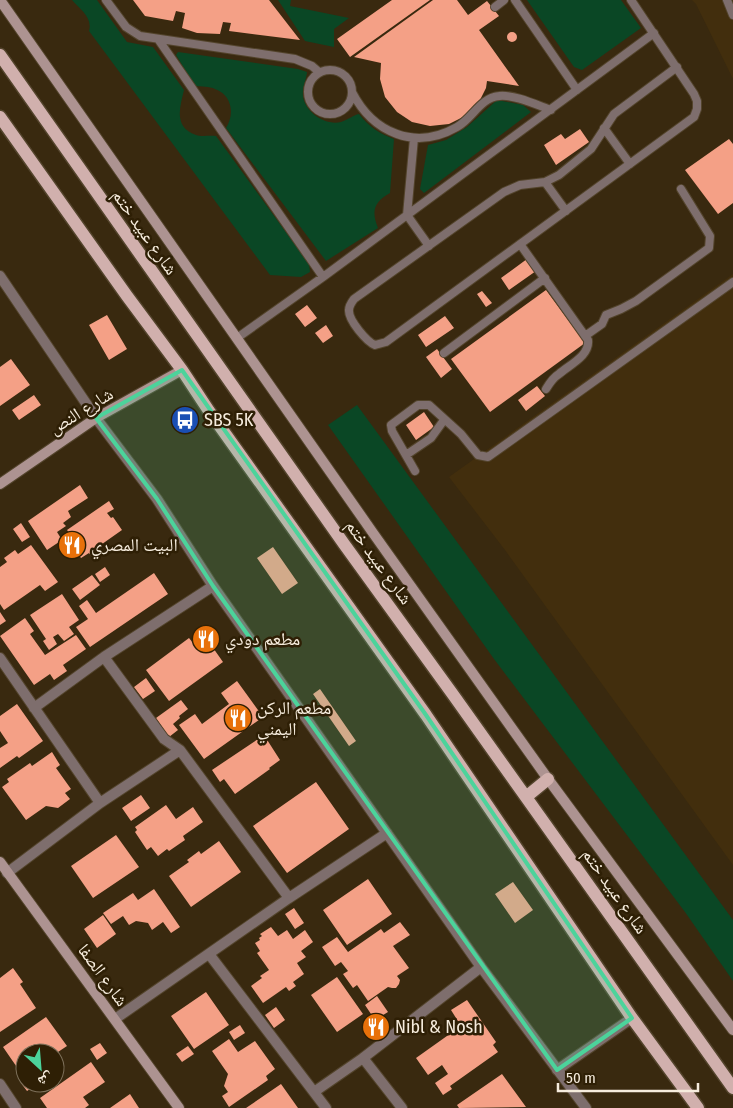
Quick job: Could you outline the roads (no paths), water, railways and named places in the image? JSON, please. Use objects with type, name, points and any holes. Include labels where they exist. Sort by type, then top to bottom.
[{"type":"main road","name":"شارع عبيد ختم","points":[[0,55],[344,544],[733,1088]]},
{"type":"main road","points":[[0,117],[426,715],[632,1018],[698,1108]]},
{"type":"main road","points":[[526,797],[548,780]]},
{"type":"street","name":"شارع عبيد ختم","points":[[0,0],[548,780],[733,1030]]},
{"type":"street","points":[[0,276],[96,418],[157,499],[213,586],[481,967],[586,1108]]},
{"type":"street","name":"شارع النص","points":[[0,484],[96,418],[182,370]]},
{"type":"street","points":[[34,708],[104,658],[213,586]]},
{"type":"street","points":[[0,658],[100,803]]},
{"type":"street","points":[[104,658],[164,739],[180,750],[289,898]]},
{"type":"street","points":[[8,873],[100,803],[180,750]]},
{"type":"street","points":[[116,1019],[289,898],[387,833]]},
{"type":"street","name":"شارع الصفا","points":[[0,862],[179,1108]]},
{"type":"street","points":[[209,954],[326,1108]]},
{"type":"street","points":[[314,1092],[362,1058],[481,967]]},
{"type":"street","points":[[557,1070],[632,1018]]},
{"type":"street","points":[[362,1058],[402,1108]]},
{"type":"street","points":[[0,1084],[16,1108]]},
{"type":"lane","points":[[106,0],[121,21],[132,32],[140,36],[295,60],[304,62],[319,72]]},
{"type":"lane","points":[[495,7],[504,0]]},
{"type":"lane","points":[[515,0],[577,90]]},
{"type":"lane","points":[[631,0],[677,66],[697,101],[697,109],[694,116],[386,342],[381,344],[370,343],[349,315],[350,304],[354,300],[504,192],[520,185],[545,182],[560,175],[597,143],[604,128],[614,114],[677,66]]},
{"type":"lane","points":[[727,0],[733,15]]},
{"type":"lane","points":[[237,338],[323,277],[654,33]]},
{"type":"lane","points":[[158,40],[323,277]]},
{"type":"lane","points":[[352,92],[346,106],[340,111],[333,113],[318,110],[312,105],[308,91],[313,77],[319,72],[327,70],[341,73],[351,85],[359,107],[370,119],[398,135],[414,138],[429,137],[458,127],[486,100],[501,95],[550,110]]},
{"type":"lane","points":[[604,128],[630,164]]},
{"type":"lane","points":[[414,138],[407,215],[429,246]]},
{"type":"lane","points":[[545,182],[566,211]]},
{"type":"lane","points":[[586,336],[602,324],[606,315],[621,310],[636,301],[708,248],[711,242],[708,230],[681,189]]},
{"type":"lane","points":[[520,244],[586,336],[589,345],[588,349],[572,365],[558,374],[546,389]]},
{"type":"lane","points":[[444,353],[545,278]]},
{"type":"lane","points":[[415,471],[392,431],[392,423],[418,405],[422,404],[432,407],[461,434],[478,455],[488,457],[733,282]]},
{"type":"lane","points":[[406,455],[431,438],[444,420]]},
{"type":"place","name":"SBS 5K","points":[[185,420]]},
{"type":"place","name":"البيت المصري","points":[[72,545]]},
{"type":"place","name":"مطعم دودي","points":[[206,639]]},
{"type":"place","name":"مطعم الركن اليمني","points":[[238,718]]},
{"type":"place","name":"Nibl & Nosh","points":[[376,1027]]}]
